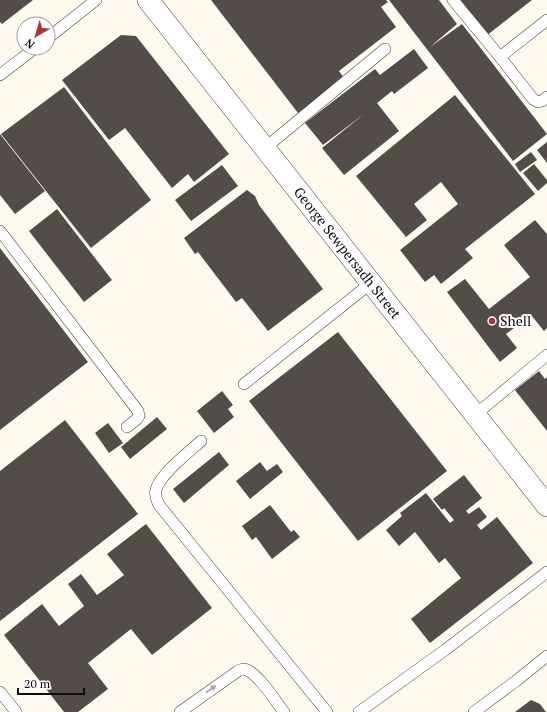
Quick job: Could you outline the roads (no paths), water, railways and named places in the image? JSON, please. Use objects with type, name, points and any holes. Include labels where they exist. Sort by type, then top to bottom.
[{"type":"street","name":"George Sewpersadh Street","points":[[148,0],[547,506]]},
{"type":"lane","points":[[56,32],[96,0]]},
{"type":"lane","points":[[453,0],[534,99],[538,102],[547,97]]},
{"type":"lane","points":[[500,57],[547,20]]},
{"type":"lane","points":[[265,148],[385,49]]},
{"type":"lane","points":[[0,75],[25,56]]},
{"type":"lane","points":[[0,232],[138,411],[139,416],[137,419],[127,427]]},
{"type":"lane","points":[[244,384],[371,283]]},
{"type":"lane","points":[[475,415],[547,355]]},
{"type":"lane","points":[[201,441],[168,470],[156,489],[155,497],[159,505],[328,712]]},
{"type":"lane","points":[[359,712],[446,650],[547,572]]},
{"type":"lane","points":[[474,712],[547,656]]},
{"type":"lane","points":[[180,712],[238,671],[244,669],[259,679],[284,712]]},
{"type":"lane","points":[[0,692],[16,712]]},
{"type":"place","name":"Shell","points":[[492,321]]}]
